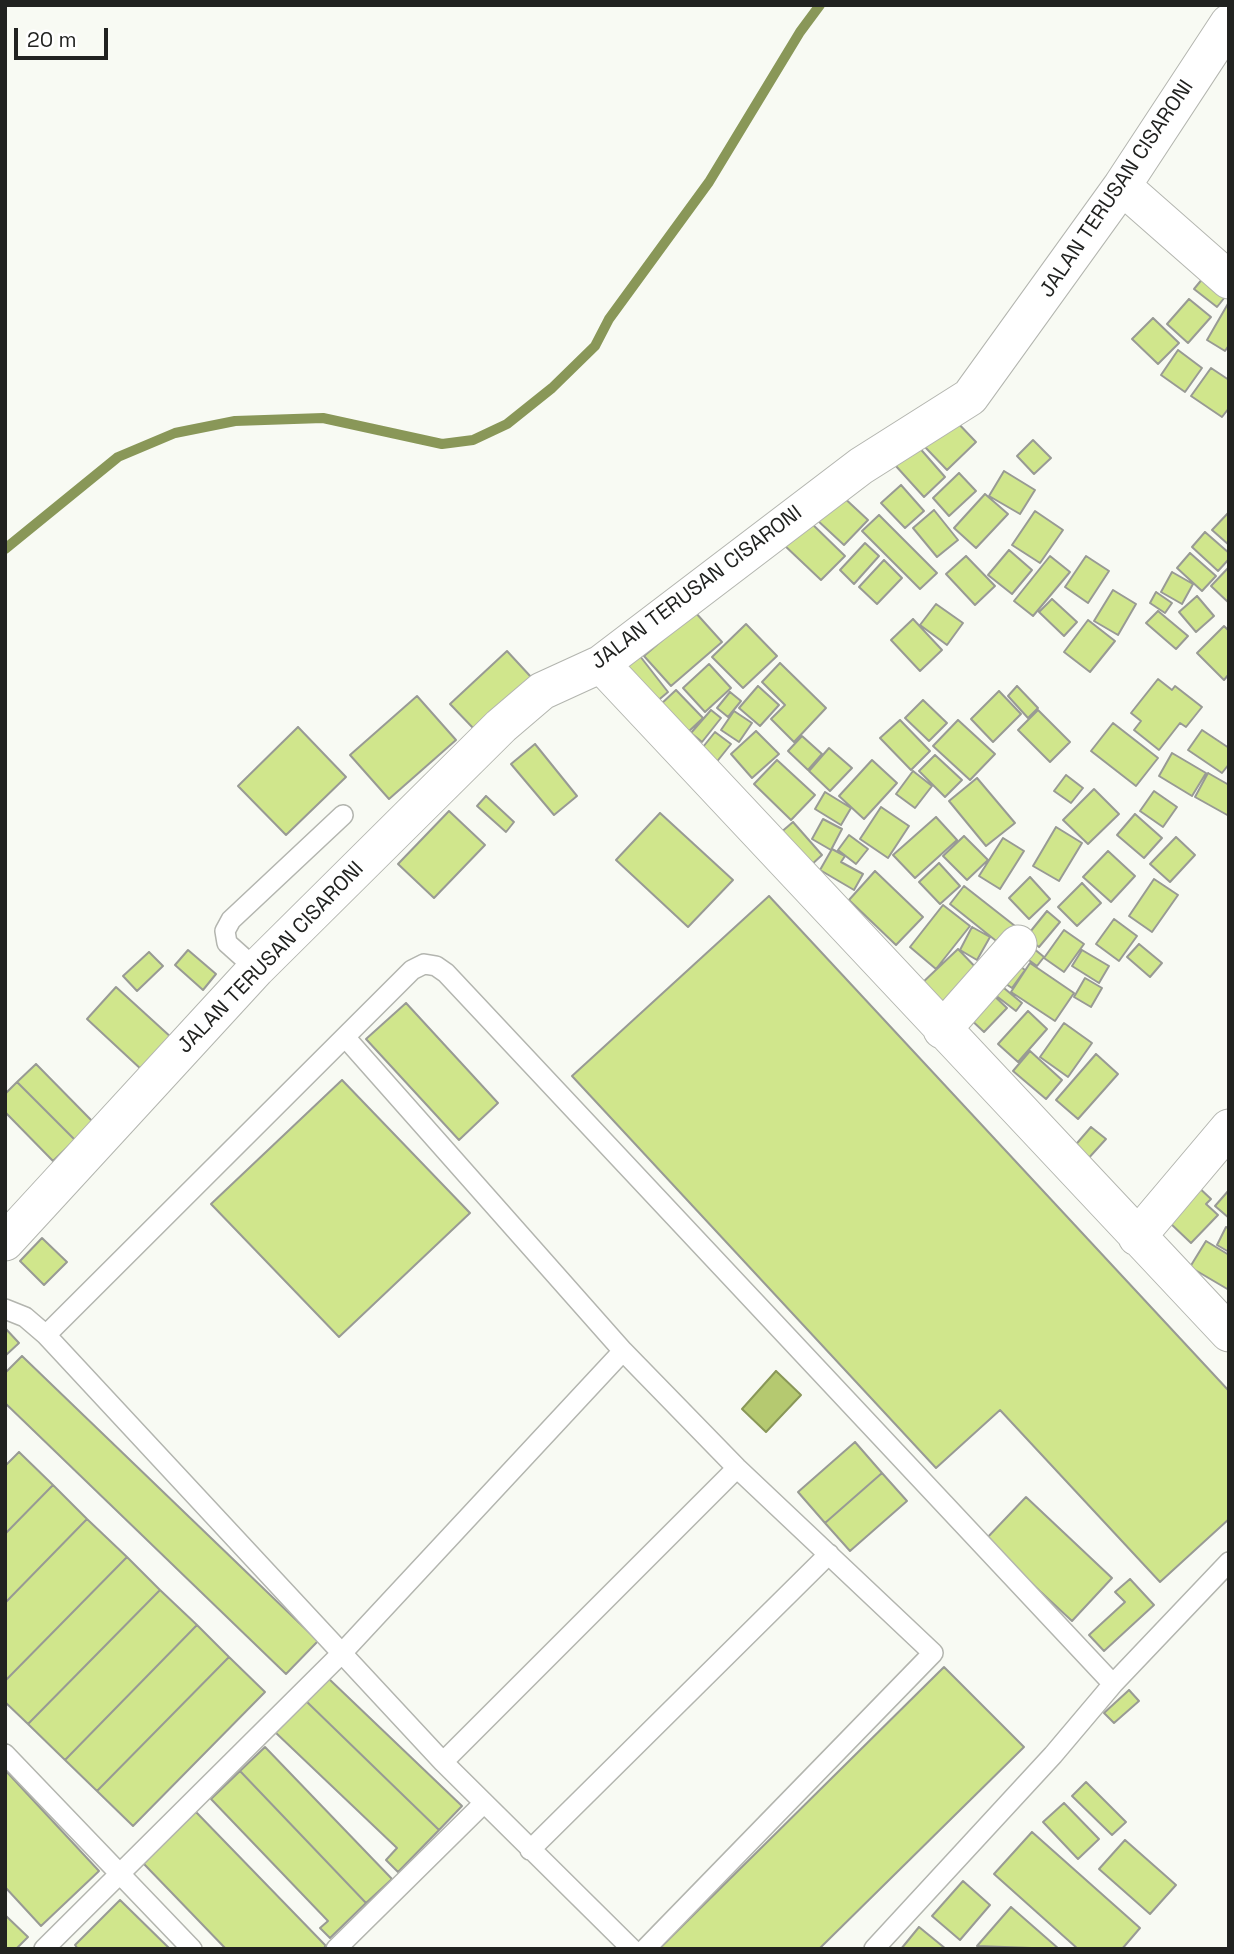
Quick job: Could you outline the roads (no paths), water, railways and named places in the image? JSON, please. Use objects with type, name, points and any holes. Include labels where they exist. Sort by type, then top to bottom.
[{"type":"street","name":"JALAN TERUSAN CISARONI","points":[[5,1242],[256,969],[501,726],[542,691],[601,663],[861,466],[970,397],[1122,186],[1229,23]]},
{"type":"street","points":[[1122,186],[1229,280]]},
{"type":"street","points":[[601,663],[942,1030],[1229,1333]]},
{"type":"street","points":[[942,1030],[1018,944]]},
{"type":"street","points":[[1137,1237],[1229,1128]]},
{"type":"lane","points":[[256,969],[227,943],[225,931],[231,920],[343,815]]},
{"type":"lane","points":[[46,1335],[411,970],[424,964],[446,973],[1113,1684]]},
{"type":"lane","points":[[345,1037],[623,1351],[737,1468],[933,1653],[645,1949]]},
{"type":"lane","points":[[5,1309],[25,1317],[46,1335],[483,1804],[632,1949]]},
{"type":"lane","points":[[44,1949],[342,1653],[623,1351]]},
{"type":"lane","points":[[443,1762],[737,1468]]},
{"type":"lane","points":[[530,1850],[829,1554]]},
{"type":"lane","points":[[874,1949],[1053,1755],[1113,1684],[1229,1562]]},
{"type":"lane","points":[[5,1754],[192,1949]]},
{"type":"lane","points":[[336,1949],[483,1804]]},
{"type":"waterway","points":[[5,549],[118,457],[175,433],[235,421],[323,418],[442,444],[473,440],[507,424],[552,388],[595,346],[609,319],[709,182],[800,32],[820,5]]}]
